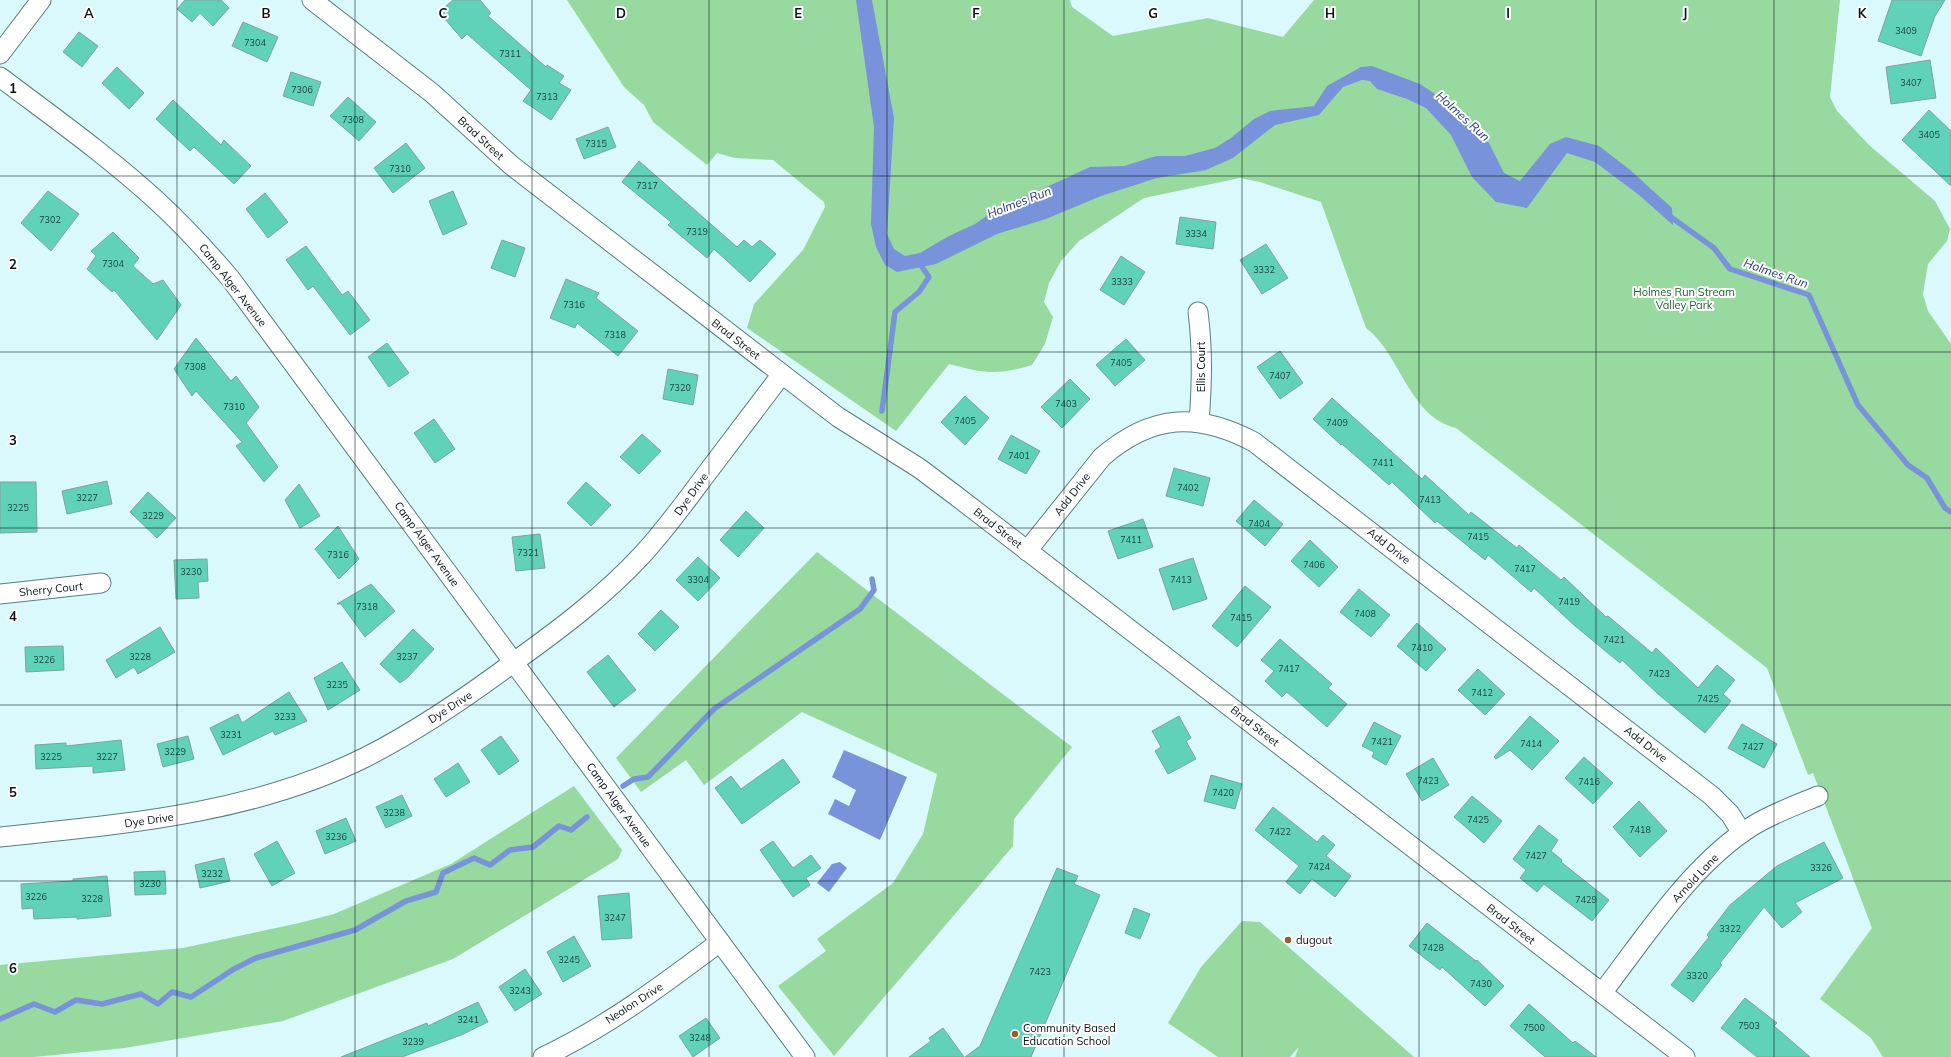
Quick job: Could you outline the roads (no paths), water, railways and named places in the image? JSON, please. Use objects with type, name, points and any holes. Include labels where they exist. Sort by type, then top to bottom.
[{"type":"street","points":[[0,54],[42,0]]},
{"type":"street","name":"Brad Street","points":[[312,0],[432,93],[511,165],[782,374],[838,417],[919,468],[1685,1057]]},
{"type":"street","name":"Camp Alger Avenue","points":[[0,77],[132,178],[195,238],[230,278],[805,1057]]},
{"type":"street","name":"Ellis Court","points":[[1198,312],[1202,353],[1202,381],[1198,422]]},
{"type":"street","name":"Dye Drive","points":[[0,837],[142,822],[253,799],[304,782],[364,758],[410,733],[463,700],[559,630],[595,601],[641,556],[675,517],[782,374]]},
{"type":"street","name":"Add Drive","points":[[1027,551],[1102,457],[1134,434],[1155,426],[1175,422],[1198,422],[1232,430],[1254,442],[1712,796],[1730,814],[1742,833]]},
{"type":"street","name":"Sherry Court","points":[[0,594],[101,584]]},
{"type":"street","name":"Arnold Lane","points":[[1602,993],[1686,885],[1715,855],[1742,833],[1777,814],[1818,796]]},
{"type":"street","name":"Nealon Drive","points":[[543,1057],[614,1016],[667,982],[720,942]]},
{"type":"water","points":[[856,0],[872,0],[894,118],[887,234],[894,249],[905,256],[920,253],[949,236],[975,224],[1002,205],[1038,191],[1090,167],[1124,166],[1156,156],[1185,156],[1215,148],[1231,138],[1254,119],[1270,111],[1314,106],[1327,86],[1361,67],[1372,66],[1420,84],[1438,96],[1489,143],[1504,173],[1520,181],[1550,144],[1566,137],[1599,146],[1629,169],[1672,208],[1673,225],[1639,195],[1595,162],[1567,153],[1527,208],[1496,202],[1472,177],[1451,135],[1426,108],[1407,99],[1377,89],[1370,81],[1362,80],[1343,87],[1319,115],[1275,125],[1233,158],[1206,170],[1157,178],[1101,196],[1046,219],[997,234],[936,264],[897,272],[885,265],[876,247],[871,224],[874,127]]},
{"type":"water","points":[[844,750],[907,777],[880,840],[828,814],[835,799],[849,806],[856,790],[832,777]]},
{"type":"water","points":[[840,862],[847,868],[829,892],[817,883],[832,864]]},
{"type":"waterway","name":"Holmes Run","points":[[1668,215],[1714,248],[1730,269],[1809,295],[1858,405],[1908,465],[1927,478],[1945,508],[1951,512]]},
{"type":"waterway","points":[[882,411],[895,312],[919,292],[929,277],[922,267]]},
{"type":"waterway","points":[[623,786],[634,779],[648,777],[714,709],[860,609],[874,590],[872,579]]},
{"type":"waterway","points":[[0,1019],[34,1004],[55,1012],[76,1000],[102,1004],[141,994],[158,1004],[172,992],[191,997],[234,969],[256,958],[355,930],[406,901],[436,892],[443,873],[474,858],[490,865],[510,850],[533,847],[559,826],[571,830],[587,817]]},
{"type":"place","name":"dugout","points":[[1288,940]]},
{"type":"place","name":"Community Based Education School","points":[[1015,1034]]},
{"type":"park label","name":"Holmes Run Stream Valley Park","points":[[1684,298]]}]
